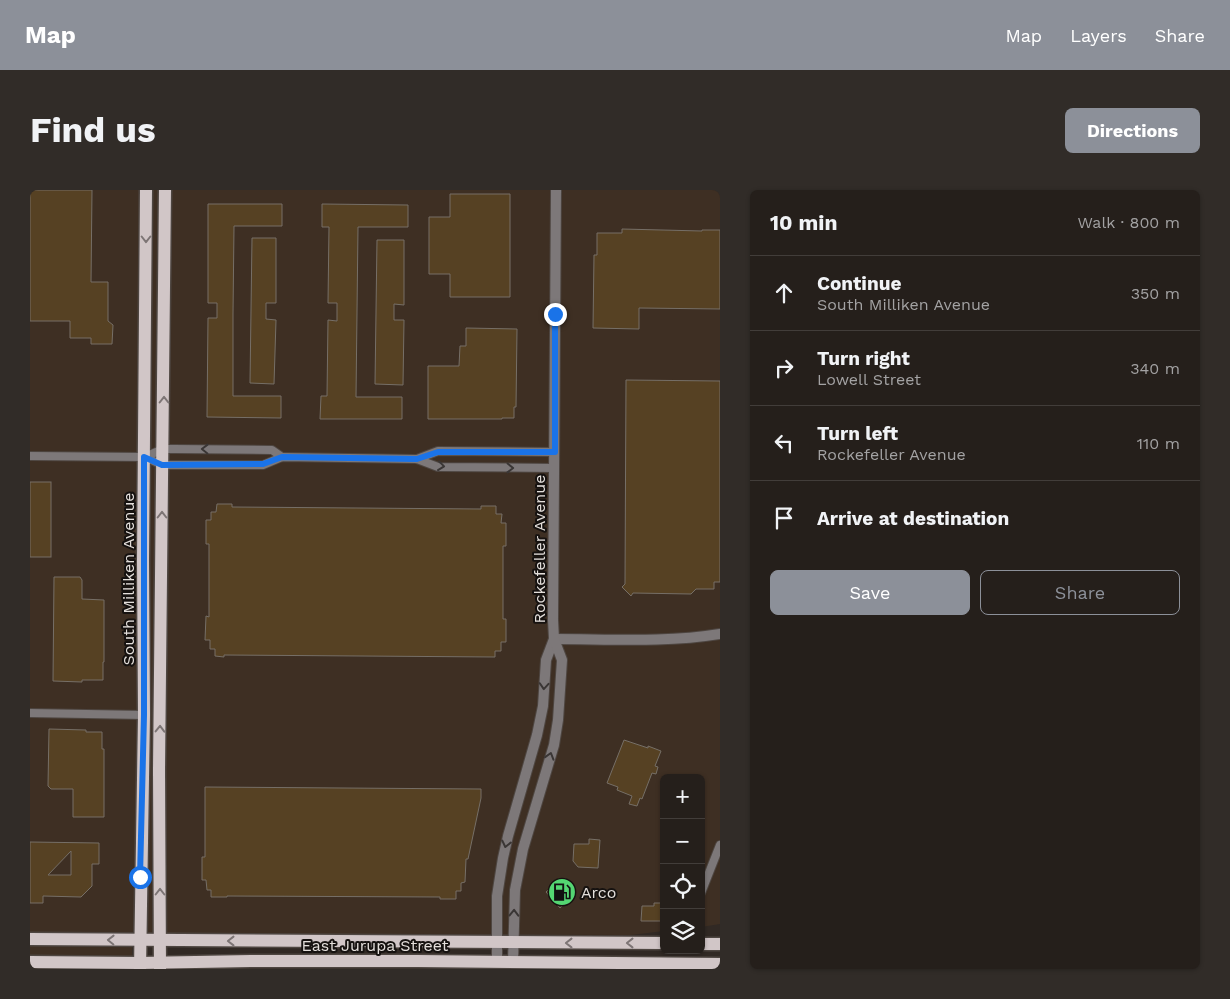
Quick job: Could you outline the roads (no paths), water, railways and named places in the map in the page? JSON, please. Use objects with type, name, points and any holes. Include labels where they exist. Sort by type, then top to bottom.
[{"type":"main road","name":"South Milliken Avenue","points":[[140,966],[144,715],[146,190]]},
{"type":"main road","name":"South Milliken Avenue","points":[[160,966],[159,770],[165,190]]},
{"type":"main road","name":"East Jurupa Street","points":[[30,939],[660,944]]},
{"type":"main road","points":[[705,944],[720,944]]},
{"type":"main road","name":"East Jurupa Street","points":[[30,962],[140,966],[251,961],[720,964]]},
{"type":"street","name":"Rockefeller Avenue","points":[[497,962],[498,896],[503,858],[538,735],[546,660],[554,639],[556,190]]},
{"type":"street","points":[[30,456],[144,457],[163,449],[272,450],[282,457]]},
{"type":"street","points":[[417,459],[438,452],[555,452]]},
{"type":"street","points":[[144,457],[162,465],[263,464],[282,457],[417,459],[438,466],[554,468]]},
{"type":"street","points":[[554,639],[666,639],[720,634]]},
{"type":"street","name":"Rockefeller Avenue","points":[[513,962],[515,890],[518,871],[554,745],[558,720],[562,660],[554,639]]},
{"type":"street","points":[[30,714],[144,715]]},
{"type":"street","points":[[705,883],[720,845]]},
{"type":"place","name":"Arco","points":[[562,892]]}]
